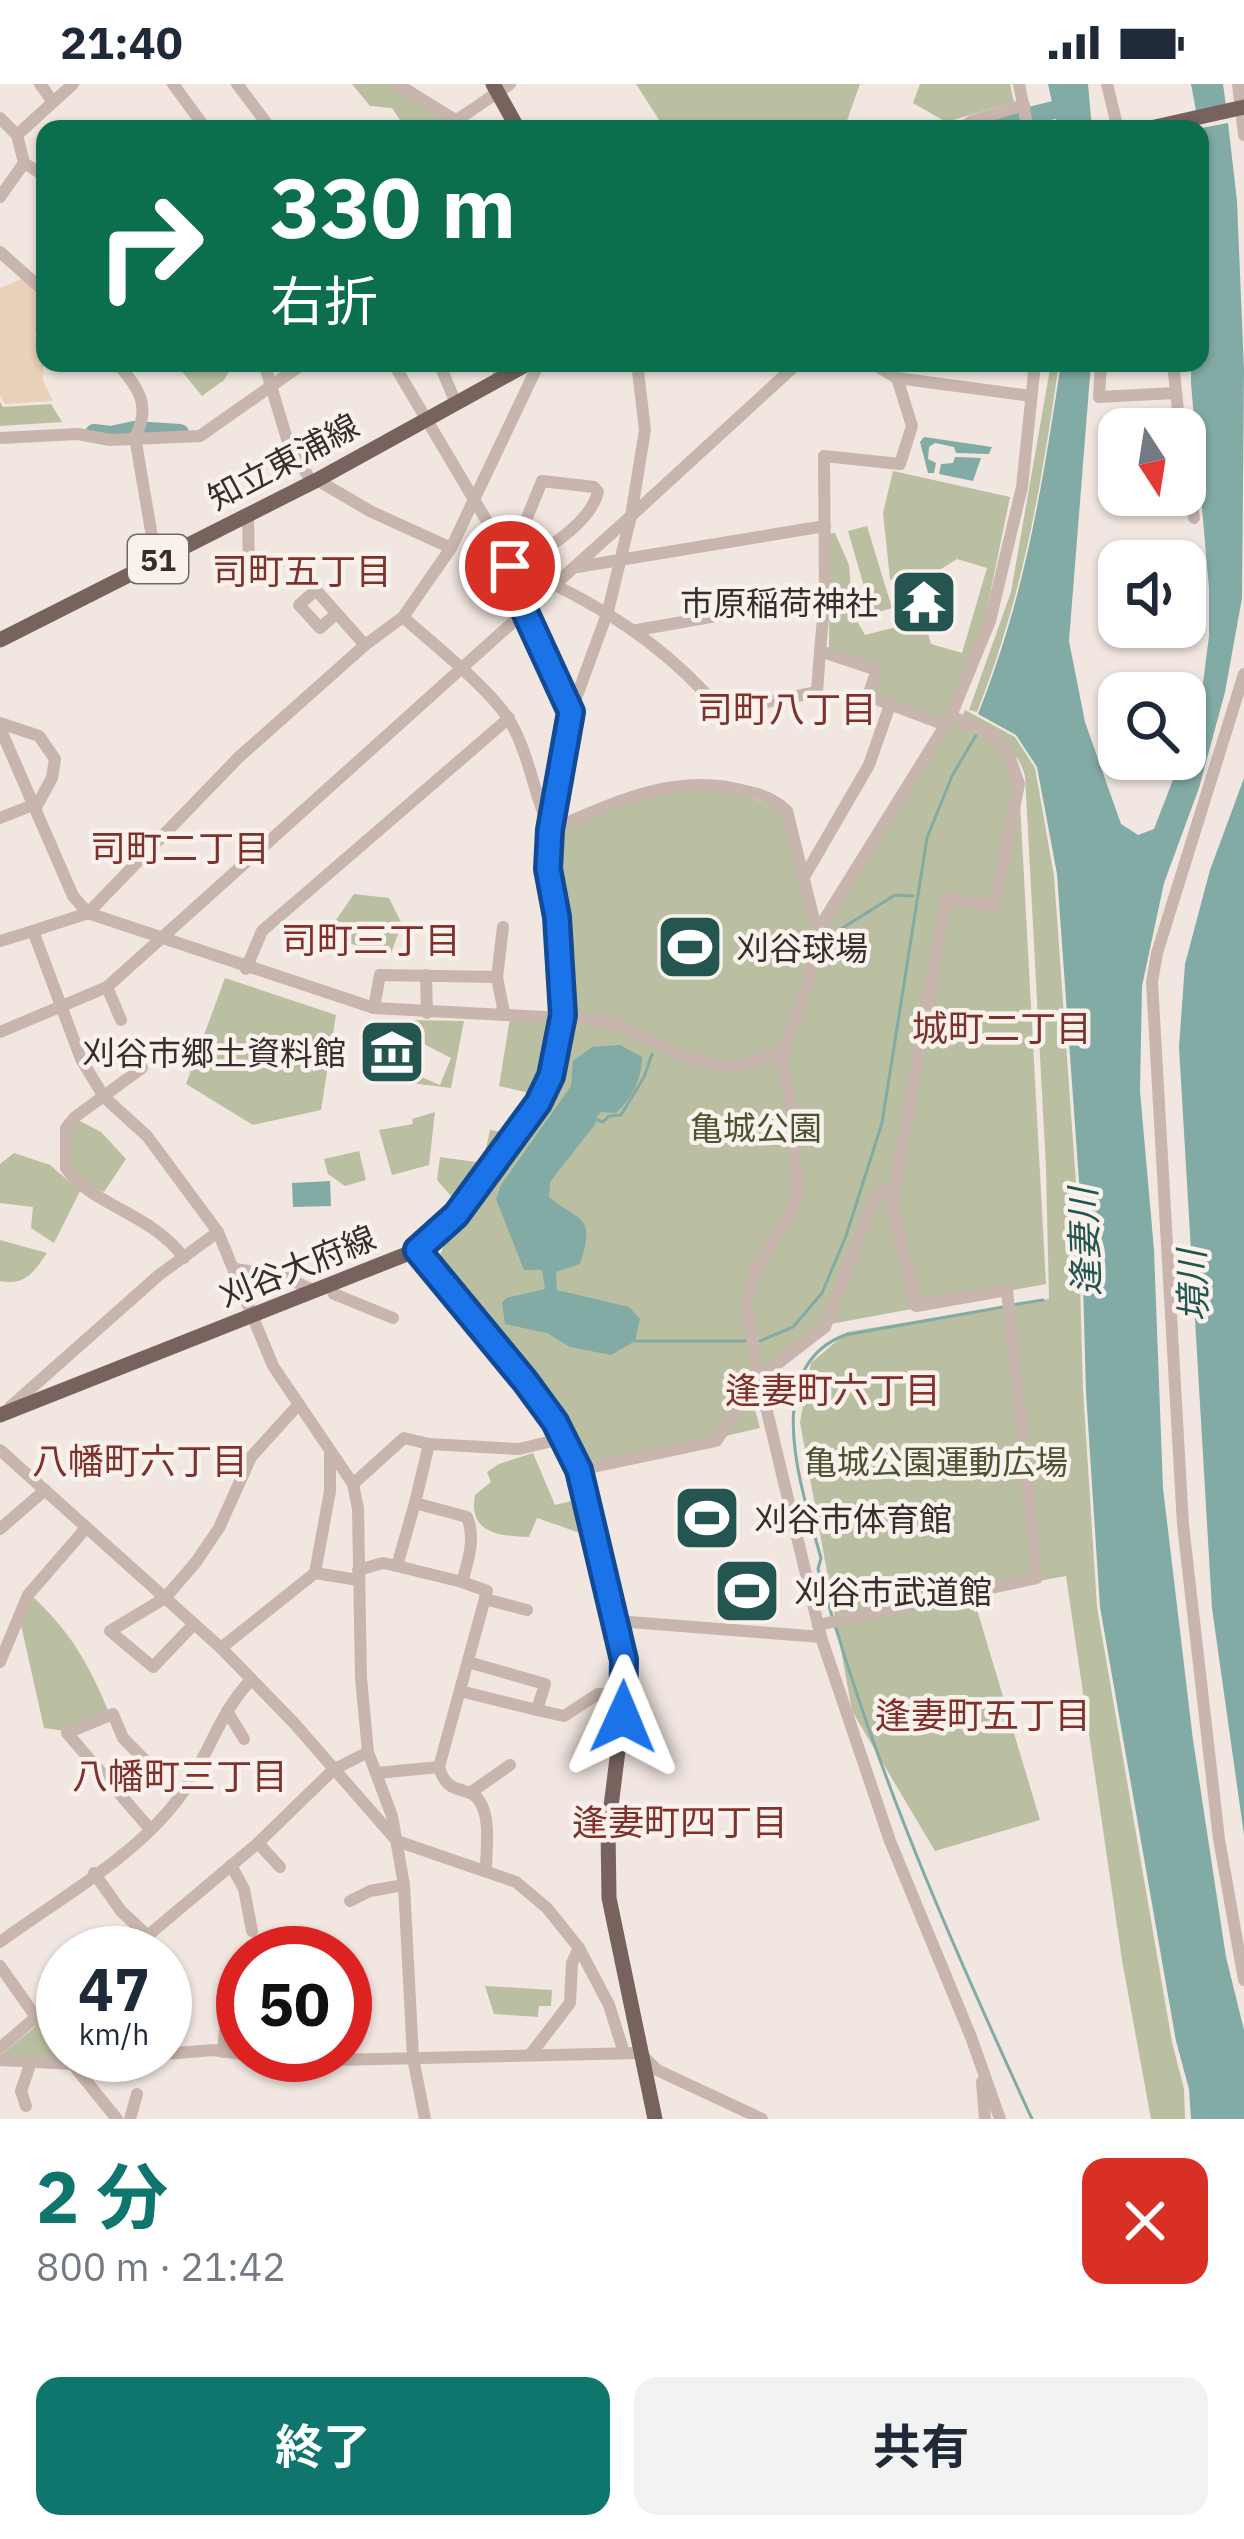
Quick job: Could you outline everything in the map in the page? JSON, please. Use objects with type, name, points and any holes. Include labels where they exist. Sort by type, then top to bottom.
[{"type":"main road","points":[[500,87],[514,120]]},
{"type":"main road","points":[[1193,120],[1240,108]]},
{"type":"main road","name":"知立東浦線","points":[[0,640],[315,482],[455,401],[495,372]]},
{"type":"main road","name":"刈谷大府線","points":[[0,1415],[417,1250],[525,1381],[565,1438],[579,1470],[617,1621],[625,1695],[607,1859],[609,1898],[632,2054],[655,2119]]},
{"type":"street","points":[[40,84],[53,102]]},
{"type":"street","points":[[36,170],[24,163],[6,127],[53,102],[73,84]]},
{"type":"street","points":[[172,84],[199,120]]},
{"type":"street","points":[[237,84],[264,120]]},
{"type":"street","points":[[397,84],[458,120],[500,87]]},
{"type":"street","points":[[1019,84],[1026,120]]},
{"type":"street","points":[[1107,84],[1116,120]]},
{"type":"street","points":[[1238,84],[1244,135]]},
{"type":"street","points":[[975,120],[1024,105]]},
{"type":"street","points":[[0,197],[24,163]]},
{"type":"street","points":[[0,252],[36,284]]},
{"type":"street","points":[[124,372],[144,400],[143,422],[135,436],[156,560]]},
{"type":"street","points":[[266,372],[287,439],[315,482],[451,548]]},
{"type":"street","points":[[0,439],[78,434],[110,440],[200,436],[290,372]]},
{"type":"street","points":[[399,372],[498,540],[571,712]]},
{"type":"street","points":[[444,372],[455,401]]},
{"type":"street","points":[[0,941],[88,913],[238,757],[403,617],[451,548],[535,372]]},
{"type":"street","points":[[417,1250],[456,1215],[538,1103],[551,1076],[563,1015],[557,917],[548,869],[550,830],[571,712],[608,611],[631,516],[645,430],[638,372]]},
{"type":"street","points":[[0,1032],[106,987],[526,614],[788,372]]},
{"type":"street","points":[[886,372],[897,379],[1031,396]]},
{"type":"street","points":[[1000,2119],[890,1840],[819,1631],[759,1378],[746,1303],[756,1270],[797,1192],[794,1117],[781,1055],[821,926],[948,721],[990,622],[1022,487],[1034,372]]},
{"type":"street","points":[[1100,372],[1099,397],[1174,393]]},
{"type":"street","points":[[1173,372],[1176,408]]},
{"type":"street","points":[[557,586],[637,630],[721,711],[817,692],[825,597],[824,456],[900,464],[912,426],[897,379]]},
{"type":"street","points":[[498,540],[522,530],[542,482],[594,487],[598,492],[594,508],[541,551],[510,566]]},
{"type":"street","points":[[248,514],[249,573]]},
{"type":"street","points":[[577,567],[825,526]]},
{"type":"street","points":[[637,630],[825,597]]},
{"type":"street","points":[[336,614],[365,645]]},
{"type":"street","points":[[403,617],[509,718],[550,830]]},
{"type":"street","points":[[617,1621],[819,1631],[1036,1579],[1007,1290],[916,1306],[892,1205],[946,899],[994,906],[1019,784],[1009,755],[988,733],[868,696],[877,670],[820,651]]},
{"type":"street","points":[[1244,674],[1152,982],[1184,1546],[1219,1839],[1244,1980]]},
{"type":"street","points":[[803,878],[869,765],[890,705]]},
{"type":"street","points":[[246,969],[262,931],[509,718]]},
{"type":"street","points":[[0,725],[73,896],[88,913],[374,1008],[563,1015],[622,1025],[696,1062],[716,1066],[755,1064],[770,1053],[781,1055]]},
{"type":"street","points":[[0,725],[39,736],[55,759],[52,778],[34,807],[0,818]]},
{"type":"street","points":[[550,830],[666,785],[709,782],[776,800],[787,811],[814,920],[821,926]]},
{"type":"street","points":[[502,927],[497,977],[504,1013]]},
{"type":"street","points":[[34,931],[81,1059],[104,1097],[147,1136],[218,1232],[273,1366],[352,1484],[358,1509],[368,1752],[397,1841],[404,1885],[413,2058],[425,2119]]},
{"type":"street","points":[[374,1008],[380,975],[497,977]]},
{"type":"street","points":[[427,975],[428,1013]]},
{"type":"street","points":[[106,987],[121,1020]]},
{"type":"street","points":[[142,1068],[66,1128],[66,1168],[86,1190],[168,1236],[184,1258]]},
{"type":"street","points":[[579,1470],[716,1441],[759,1378],[825,1327],[875,1197],[895,1187]]},
{"type":"street","points":[[0,1415],[218,1232]]},
{"type":"street","points":[[235,1268],[322,1288],[393,1318]]},
{"type":"street","points":[[194,1624],[153,1667],[110,1631],[166,1598],[219,1528],[250,1457],[299,1404]]},
{"type":"street","points":[[352,1484],[404,1438],[519,1449],[565,1438]]},
{"type":"street","points":[[397,1566],[429,1444]]},
{"type":"street","points":[[0,1450],[221,1648],[397,1841],[516,1882],[560,1921],[579,1948],[632,2054],[762,2119]]},
{"type":"street","points":[[221,1648],[315,1573],[330,1491],[330,1454]]},
{"type":"street","points":[[0,1529],[45,1490]]},
{"type":"street","points":[[415,1503],[471,1522],[463,1582]]},
{"type":"street","points":[[1,1653],[28,1595],[86,1528]]},
{"type":"street","points":[[315,1573],[358,1575],[382,1563],[485,1588],[440,1767],[443,1780],[453,1790],[470,1793],[480,1802],[486,1869]]},
{"type":"street","points":[[485,1599],[527,1610]]},
{"type":"street","points":[[468,1662],[543,1682],[537,1710]]},
{"type":"street","points":[[0,1942],[134,1846],[201,1766],[227,1711],[250,1680]]},
{"type":"street","points":[[460,1691],[564,1716],[598,1694],[625,1695]]},
{"type":"street","points":[[227,1711],[244,1739]]},
{"type":"street","points":[[150,1829],[67,1733],[113,1714],[123,1738],[180,1796]]},
{"type":"street","points":[[162,1926],[334,1770],[368,1752]]},
{"type":"street","points":[[470,1793],[511,1765]]},
{"type":"street","points":[[377,1773],[440,1767]]},
{"type":"street","points":[[258,1843],[280,1867]]},
{"type":"street","points":[[231,1865],[244,1889],[251,1926]]},
{"type":"street","points":[[94,1873],[137,1926]]},
{"type":"street","points":[[350,1901],[370,1891],[404,1885]]},
{"type":"street","points":[[530,2055],[570,2003],[572,1963],[579,1948]]},
{"type":"street","points":[[0,1966],[36,2017],[0,2048]]},
{"type":"street","points":[[372,2059],[632,2054]]},
{"type":"street","points":[[0,2060],[36,2061]]},
{"type":"street","points":[[26,2106],[21,2091],[31,2062]]},
{"type":"street","points":[[981,2069],[985,2119]]},
{"type":"street","points":[[87,2082],[117,2119]]},
{"type":"street","points":[[130,2119],[137,2094]]},
{"type":"green space","points":[[352,84],[391,84],[449,120],[400,120],[392,108],[370,106]]},
{"type":"green space","points":[[636,84],[860,84],[847,120],[659,120]]},
{"type":"green space","points":[[920,84],[1010,84],[1014,102],[953,120],[943,120],[913,103]]},
{"type":"green space","points":[[182,372],[229,372],[224,380],[202,396]]},
{"type":"green space","points":[[1049,372],[1058,372],[1028,540],[1007,626],[977,712],[969,710],[1011,592]]},
{"type":"green space","points":[[0,402],[3,407],[51,404],[62,422],[0,426]]},
{"type":"green space","points":[[893,471],[1010,497],[984,623],[944,719],[874,694],[883,668],[829,650],[830,533],[835,533],[849,565],[853,614],[865,635],[924,620],[931,644],[962,653],[987,568],[957,559],[906,591],[890,579],[883,513]]},
{"type":"green space","points":[[867,526],[892,608],[872,614],[848,531]]},
{"type":"green space","name":"亀城公園運動広場","points":[[965,710],[1015,737],[1035,768],[1054,876],[1078,1211],[1097,1607],[1184,2089],[1185,2119],[1151,2119],[1122,1960],[1066,1576],[972,1593],[1040,1820],[935,1851],[852,1711],[800,1422],[811,1363],[847,1332],[1049,1299],[1025,776],[1008,748],[961,718]]},
{"type":"green space","name":"亀城公園","points":[[951,716],[995,739],[1019,784],[1046,1284],[831,1324],[750,1392],[760,1428],[579,1470],[565,1438],[434,1270],[456,1215],[538,1103],[563,1015],[550,830],[638,795],[709,783],[787,811],[821,925]]},
{"type":"green space","points":[[354,894],[389,898],[402,924],[390,955],[325,936]]},
{"type":"green space","points":[[225,978],[336,1015],[321,1110],[253,1125],[186,1084]]},
{"type":"green space","points":[[510,1018],[544,1018],[552,1031],[545,1069],[534,1094],[499,1086]]},
{"type":"green space","points":[[408,1020],[464,1021],[451,1088],[403,1082],[407,1071],[440,1085],[451,1058],[406,1035]]},
{"type":"green space","points":[[435,1112],[429,1165],[392,1175],[379,1130],[413,1124],[412,1119]]},
{"type":"green space","points":[[78,1120],[101,1132],[126,1159],[104,1192],[88,1185],[70,1166],[70,1130]]},
{"type":"green space","points":[[490,1130],[509,1133],[457,1203],[437,1180],[440,1157],[483,1163]]},
{"type":"green space","points":[[359,1151],[366,1180],[345,1186],[328,1174],[324,1159]]},
{"type":"green space","points":[[14,1153],[50,1165],[80,1191],[54,1243],[31,1228],[33,1207],[0,1203],[0,1164]]},
{"type":"green space","points":[[0,1240],[47,1253],[22,1279],[0,1281]]},
{"type":"green space","points":[[533,1453],[555,1505],[571,1501],[580,1533],[537,1518],[529,1537],[506,1535],[488,1530],[476,1517],[475,1495],[491,1482],[487,1472]]},
{"type":"green space","points":[[31,1595],[77,1649],[109,1713],[65,1731],[44,1728],[19,1616]]},
{"type":"green space","points":[[485,1986],[552,1990],[551,2006],[539,2006],[538,2017],[494,2014]]},
{"type":"green space","points":[[36,2026],[36,2057],[0,2056]]},
{"type":"sand","points":[[23,278],[36,294],[36,372],[43,372],[53,401],[5,404],[0,395],[0,288]]},
{"type":"water","points":[[1048,84],[1088,84],[1091,120],[1056,120]]},
{"type":"water","points":[[1191,84],[1223,84],[1226,106],[1196,111]]},
{"type":"water","points":[[1228,123],[1237,201],[1244,370],[1242,598],[1206,762],[1206,408],[1193,408],[1191,372],[1209,372],[1209,127]]},
{"type":"water","name":"逢妻川","points":[[1060,372],[1090,372],[1069,641],[1085,722],[1098,759],[1098,780],[1105,780],[1121,824],[1138,835],[1154,829],[1173,780],[1201,780],[1164,883],[1142,986],[1140,1091],[1154,1250],[1163,1488],[1193,1740],[1226,1957],[1244,2030],[1244,2119],[1191,2119],[1189,2089],[1176,2041],[1100,1607],[1086,1393],[1081,1209],[1057,874],[1037,767],[1016,735],[978,714],[1020,584]]},
{"type":"water","points":[[924,437],[992,447],[989,454],[956,453],[954,447],[935,443],[929,447],[928,459],[936,463],[934,473],[928,473],[920,442]]},
{"type":"water","points":[[955,457],[981,458],[973,481],[939,474],[941,464],[953,463]]},
{"type":"water","points":[[1244,778],[1244,1835],[1212,1608],[1179,1047],[1185,964],[1210,870]]},
{"type":"water","points":[[620,1045],[642,1057],[634,1089],[616,1113],[601,1112],[595,1119],[550,1182],[549,1197],[586,1228],[580,1264],[556,1272],[557,1290],[629,1307],[640,1319],[635,1341],[611,1355],[570,1347],[547,1333],[505,1324],[502,1303],[506,1298],[545,1289],[542,1270],[524,1270],[496,1199],[571,1086],[573,1061],[592,1047]]},
{"type":"water","points":[[330,1181],[331,1206],[293,1207],[292,1183]]},
{"type":"waterway","points":[[1013,120],[1066,107]]},
{"type":"waterway","points":[[94,433],[180,433]]},
{"type":"waterway","points":[[760,1341],[793,1327],[822,1293],[846,1236],[882,1123],[927,838],[952,776],[978,732]]},
{"type":"waterway","points":[[841,929],[895,895],[913,896]]},
{"type":"waterway","points":[[595,1119],[603,1122],[621,1115],[652,1054]]},
{"type":"waterway","points":[[1012,1305],[1043,1300]]},
{"type":"waterway","points":[[832,1616],[798,1468],[794,1403],[802,1375],[818,1351],[845,1335],[1003,1307]]},
{"type":"waterway","points":[[635,1341],[747,1341]]},
{"type":"waterway","points":[[835,1625],[900,1814],[1032,2119]]},
{"type":"place","name":"市原稲荷神社","points":[[924,602]]},
{"type":"place","name":"刈谷球場","points":[[690,947]]},
{"type":"place","name":"刈谷市郷土資料館","points":[[392,1052]]},
{"type":"place","name":"刈谷市体育館","points":[[707,1518]]},
{"type":"place","name":"刈谷市武道館","points":[[747,1591]]},
{"type":"district","name":"司町五丁目","points":[[302,570]]},
{"type":"district","name":"司町八丁目","points":[[787,708]]},
{"type":"district","name":"司町二丁目","points":[[180,847]]},
{"type":"district","name":"司町三丁目","points":[[371,939]]},
{"type":"district","name":"城町二丁目","points":[[1002,1027]]},
{"type":"district","name":"逢妻町六丁目","points":[[833,1389]]},
{"type":"district","name":"八幡町六丁目","points":[[140,1460]]},
{"type":"district","name":"逢妻町五丁目","points":[[983,1714]]},
{"type":"district","name":"八幡町三丁目","points":[[180,1775]]},
{"type":"district","name":"逢妻町四丁目","points":[[680,1821]]},
{"type":"route","points":[[510,566],[526,614],[571,712],[550,830],[548,869],[562,963],[563,1015],[551,1076],[538,1103],[456,1215],[417,1250],[525,1381],[565,1438],[585,1486],[617,1621],[624,1660],[623,1717]]},
{"type":"water label","name":"境川","points":[[1192,1286]]}]
